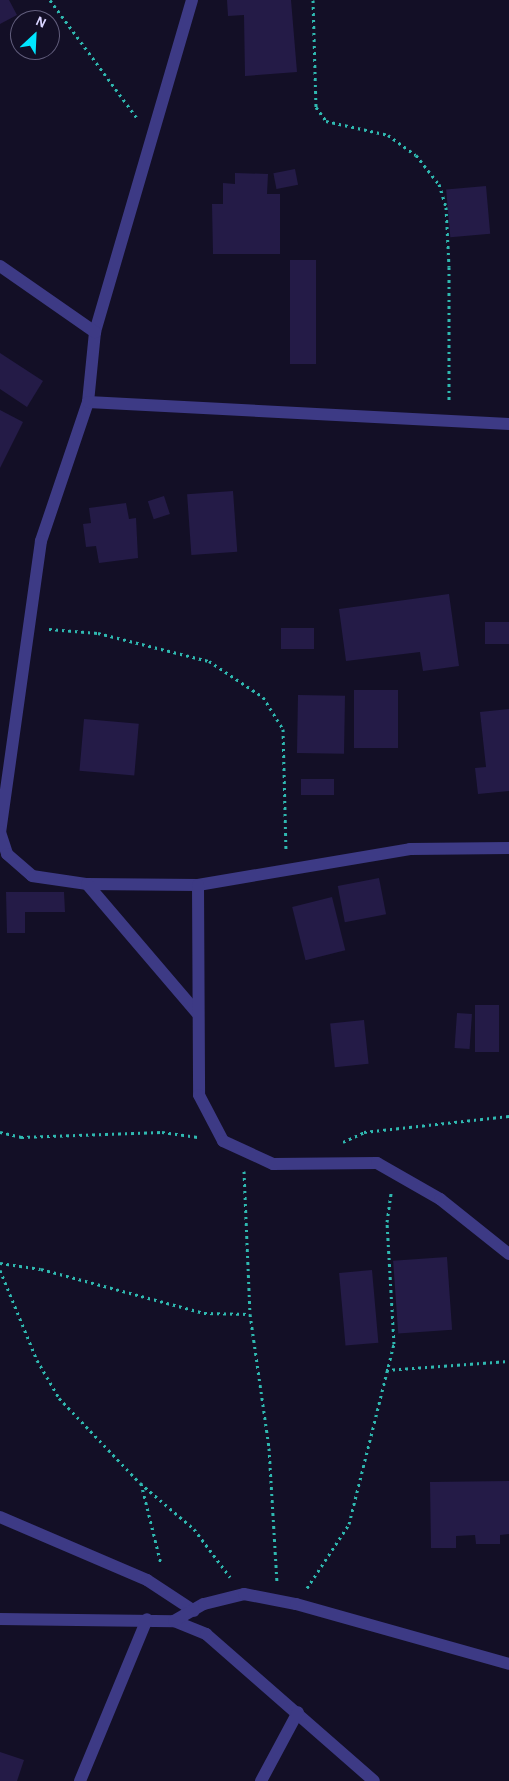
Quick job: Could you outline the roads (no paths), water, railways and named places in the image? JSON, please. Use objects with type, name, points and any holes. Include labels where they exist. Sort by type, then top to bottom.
[{"type":"street","points":[[192,0],[95,332],[88,402],[41,541],[31,628],[4,760],[0,832],[8,854],[32,876],[87,884],[198,885],[410,848],[509,848]]},
{"type":"street","points":[[0,266],[95,332]]},
{"type":"street","points":[[88,402],[449,424],[509,424]]},
{"type":"street","points":[[87,884],[198,1013]]},
{"type":"street","points":[[198,885],[199,1095],[223,1141],[243,1153],[273,1164],[377,1163],[394,1175],[440,1199],[509,1254]]},
{"type":"street","points":[[0,1517],[61,1540],[171,1596],[194,1611]]},
{"type":"street","points":[[174,1621],[194,1611],[244,1594],[296,1604],[509,1664]]},
{"type":"street","points":[[0,1619],[147,1619],[174,1621],[206,1634],[298,1712],[374,1781]]},
{"type":"street","points":[[80,1781],[147,1619]]},
{"type":"street","points":[[261,1781],[298,1712]]}]
